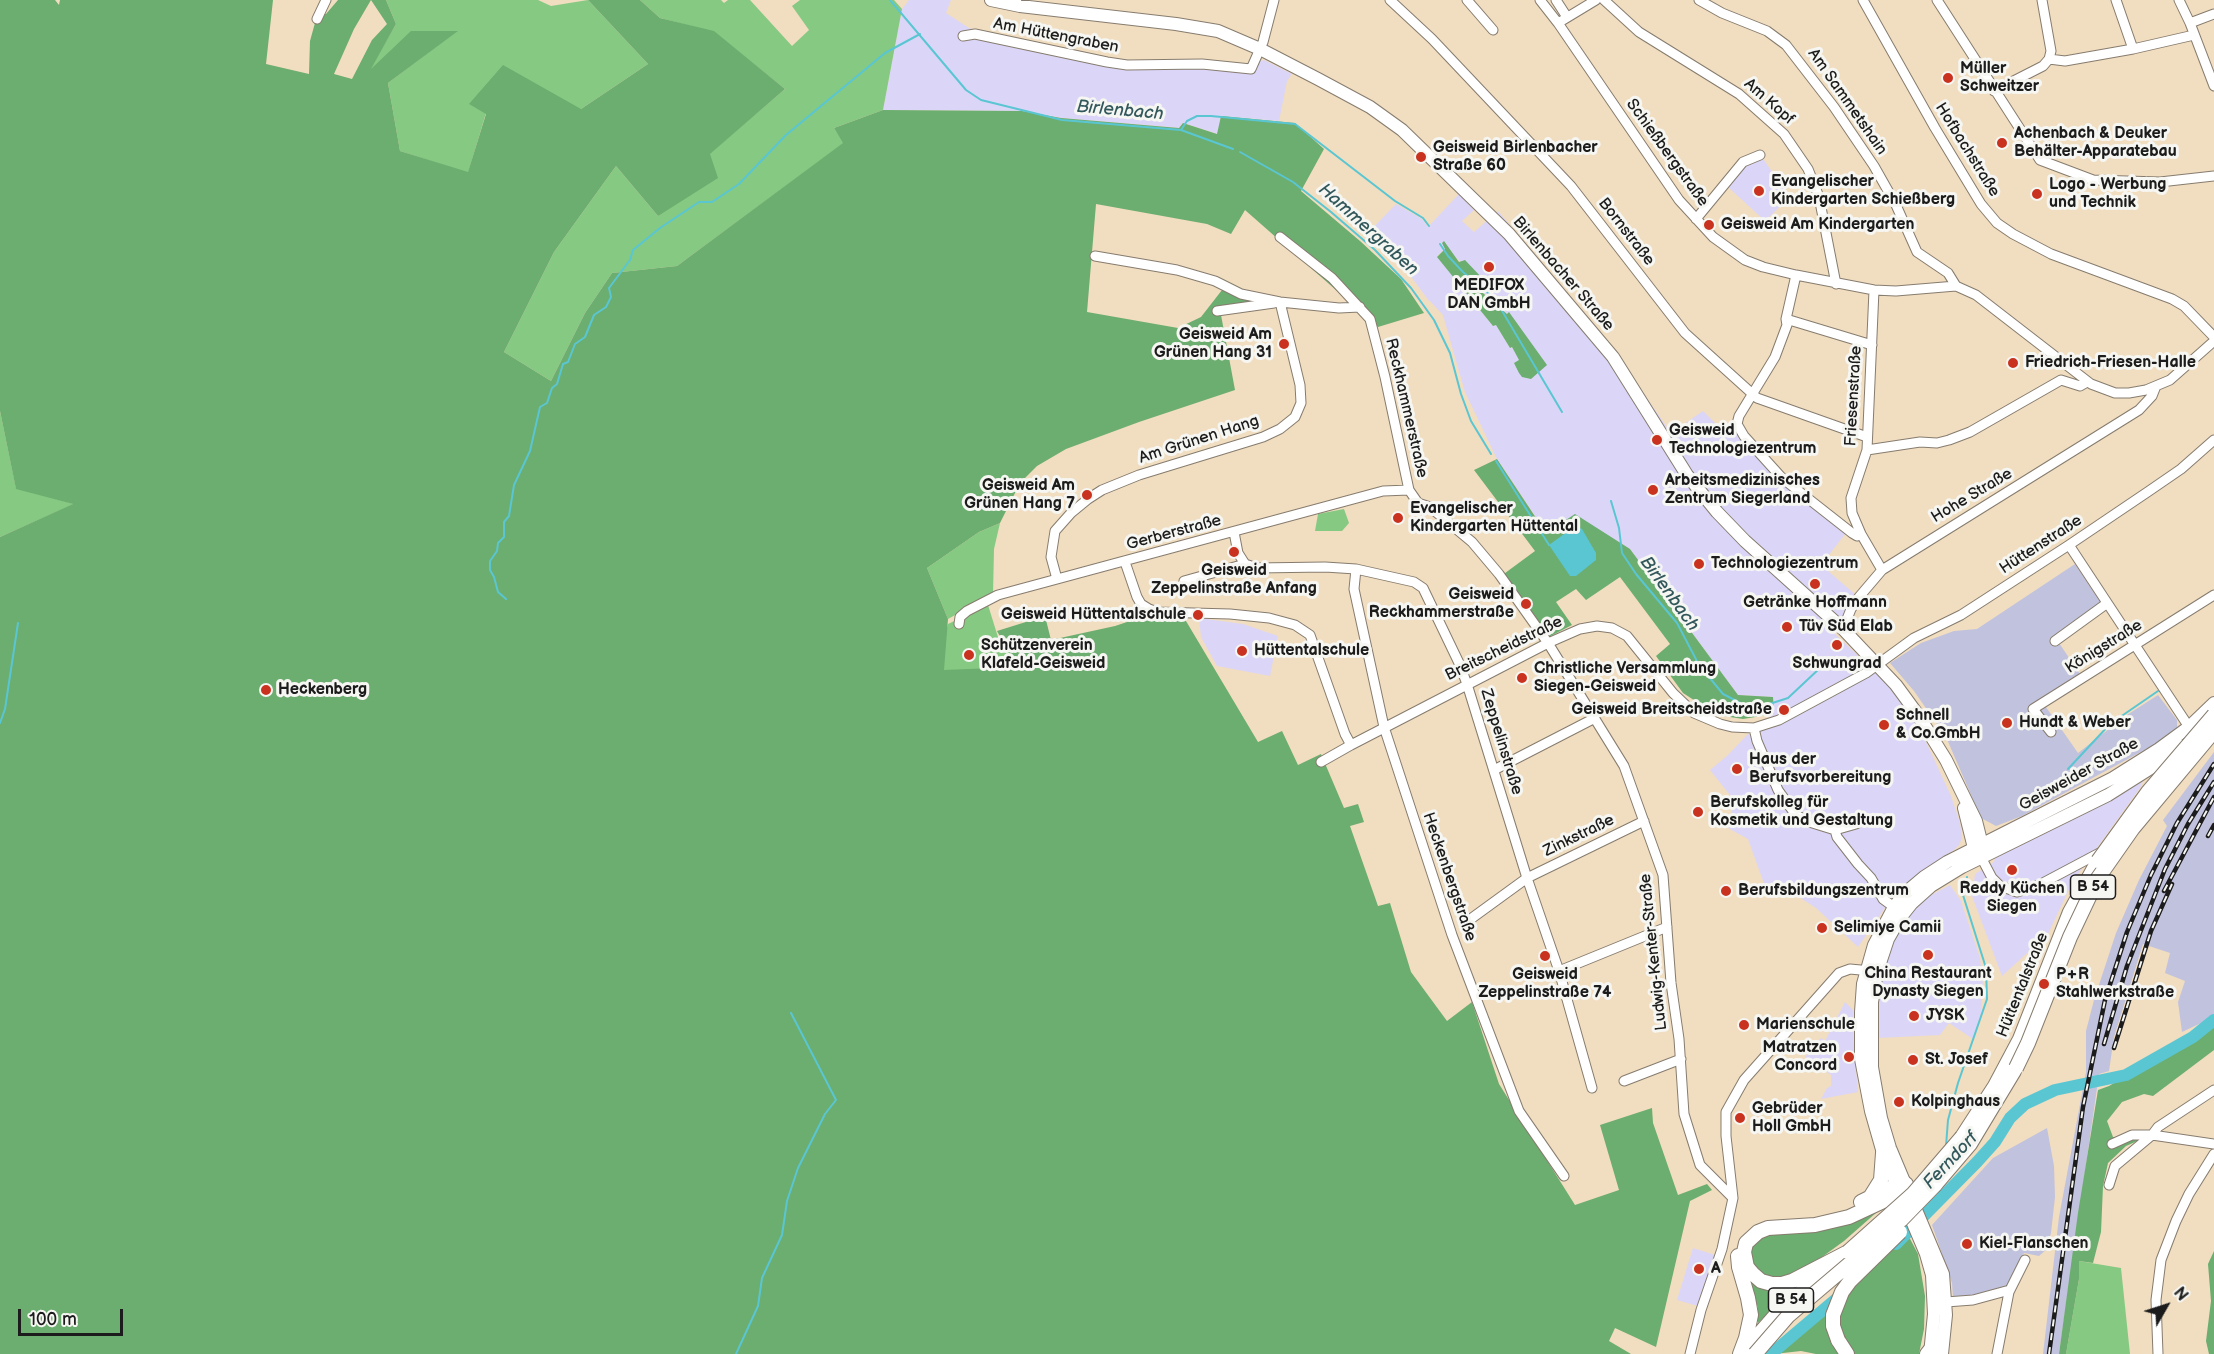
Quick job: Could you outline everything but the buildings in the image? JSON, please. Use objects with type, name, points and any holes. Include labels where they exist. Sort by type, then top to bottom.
[{"type":"highway","name":"Hüttentalstraße","points":[[1741,1354],[1781,1309],[1913,1194],[1946,1158],[1995,1086],[2020,1039],[2070,912],[2090,874],[2148,792],[2214,717]]},
{"type":"highway","name":"Hüttentalstraße","points":[[1755,1354],[1788,1316],[1901,1220],[1970,1144],[2012,1076],[2028,1043],[2079,915],[2106,866],[2156,798],[2214,731]]},
{"type":"highway","points":[[1870,1198],[1881,1180],[1883,1153]]},
{"type":"highway","points":[[1847,1354],[1838,1341],[1833,1326],[1833,1314],[1842,1292],[1926,1203],[1935,1185]]},
{"type":"highway","points":[[1848,1252],[1792,1281],[1772,1284],[1761,1281],[1747,1267],[1744,1252],[1746,1244],[1758,1232],[1780,1226],[1834,1222],[1868,1209],[1900,1187]]},
{"type":"highway","points":[[1741,1354],[1750,1315],[1738,1253],[1740,1241],[1754,1224],[1774,1217],[1833,1213],[1851,1208],[1900,1187]]},
{"type":"main road","name":"Birlenbacher Straße","points":[[991,0],[1020,6],[1204,28],[1231,36],[1370,107],[1402,130],[1509,234],[1613,357],[1682,466],[1717,512],[1745,541],[1844,629],[1878,664],[1918,715],[1946,760],[1979,850]]},
{"type":"main road","name":"Geisweider Straße","points":[[1979,850],[2011,830],[2113,778],[2159,749],[2189,727],[2214,704]]},
{"type":"main road","name":"Geisweider Straße","points":[[1979,850],[2077,812],[2165,759],[2214,717]]},
{"type":"main road","name":"Birlenbacher Straße","points":[[1958,788],[1976,821],[1979,850]]},
{"type":"main road","points":[[1976,821],[1988,829],[2011,830]]},
{"type":"main road","points":[[1933,1353],[1946,1302],[1943,1274],[1883,1153],[1871,1111],[1861,1059],[1861,1012],[1877,936],[1894,907],[1905,893],[1924,878],[1979,850]]},
{"type":"main road","points":[[1900,1187],[1881,1118],[1872,1067],[1871,971],[1900,918],[1912,903],[1979,850]]},
{"type":"main road","points":[[1922,1234],[1933,1286],[1933,1353]]},
{"type":"street","points":[[317,19],[326,0]]},
{"type":"street","points":[[1260,49],[1274,0]]},
{"type":"street","points":[[1467,0],[1493,30]]},
{"type":"street","name":"Schießbergstraße","points":[[1540,0],[1563,20],[1647,155],[1696,219],[1729,250],[1763,267],[1836,284],[1896,291],[1956,286]]},
{"type":"street","points":[[1556,0],[1563,20],[1596,0]]},
{"type":"street","name":"Am Kopf","points":[[1604,0],[1639,32],[1739,94],[1784,134],[1808,169],[1819,197],[1836,284]]},
{"type":"street","name":"Am Sammetshain","points":[[1699,0],[1722,13],[1767,32],[1786,45],[1834,107],[1874,166],[1896,205],[1917,252],[1948,273],[1956,286]]},
{"type":"street","name":"Hofbachstraße","points":[[1863,0],[1935,128],[1981,204],[1997,223],[2051,254],[2172,299],[2184,306],[2214,337]]},
{"type":"street","points":[[1937,0],[2040,160],[2093,180],[2160,182],[2214,176]]},
{"type":"street","points":[[1994,91],[2043,66],[2049,59],[2051,51],[2042,0]]},
{"type":"street","points":[[2116,0],[2133,50]]},
{"type":"street","points":[[2179,0],[2214,86]]},
{"type":"street","name":"Bornstraße","points":[[1396,2],[1571,186],[1685,333],[1752,395],[1784,409],[1867,437]]},
{"type":"street","points":[[2190,23],[2214,14]]},
{"type":"street","name":"Am Hüttengraben","points":[[963,36],[975,34],[1107,62],[1127,64],[1202,64],[1251,69],[1260,49]]},
{"type":"street","points":[[2049,59],[2065,61],[2133,50],[2194,35]]},
{"type":"street","points":[[1696,219],[1743,162],[1760,155]]},
{"type":"street","name":"Reckhammerstraße","points":[[1280,237],[1323,269],[1370,319],[1409,490],[1418,503],[1430,507],[1472,542],[1499,574],[1548,643]]},
{"type":"street","points":[[1095,256],[1177,270],[1215,282],[1241,294],[1280,302],[1339,308],[1360,307]]},
{"type":"street","points":[[1796,275],[1786,319],[1787,325],[1775,357],[1739,416],[1737,424],[1744,436],[1782,478],[1852,533],[1857,536],[1861,534]]},
{"type":"street","points":[[1956,286],[1976,295],[2087,382],[2106,391],[2129,393],[2170,380],[2214,341]]},
{"type":"street","name":"Friesenstraße","points":[[1874,290],[1867,450],[1851,498],[1852,513],[1881,570]]},
{"type":"street","points":[[1217,311],[1280,302]]},
{"type":"street","name":"Am Grünen Hang","points":[[1057,579],[1051,557],[1055,531],[1088,499],[1102,490],[1139,475],[1263,437],[1280,429],[1295,417],[1301,402],[1300,385],[1280,302]]},
{"type":"street","points":[[1786,319],[1872,345]]},
{"type":"street","points":[[1867,450],[1949,440],[1970,432],[2061,380],[2080,386],[2087,382]]},
{"type":"street","points":[[2139,410],[2152,396],[2157,386]]},
{"type":"street","points":[[2129,393],[2136,398],[2139,410]]},
{"type":"street","name":"Hohe Straße","points":[[1844,629],[1851,609],[1881,570],[2139,410]]},
{"type":"street","name":"Hüttenstraße","points":[[1878,664],[1914,638],[1961,615],[2069,545],[2181,469],[2214,440]]},
{"type":"street","name":"Gerberstraße","points":[[959,624],[960,617],[967,610],[987,600],[1057,579],[1383,491],[1409,490]]},
{"type":"street","points":[[1234,532],[1238,553],[1245,564]]},
{"type":"street","points":[[2069,545],[2189,727]]},
{"type":"street","points":[[1125,562],[1137,597],[1141,604],[1149,609],[1157,612],[1230,614],[1269,618],[1295,625],[1310,635],[1351,745]]},
{"type":"street","name":"Zeppelinstraße","points":[[1184,581],[1245,564],[1278,570],[1325,567],[1356,569],[1414,582],[1423,588],[1467,684],[1527,878],[1559,971],[1592,1088]]},
{"type":"street","name":"Heckenbergstraße","points":[[1356,569],[1354,589],[1384,727],[1452,935],[1519,1111],[1564,1176]]},
{"type":"street","name":"Königstraße","points":[[2051,732],[2033,709],[2214,595]]},
{"type":"street","points":[[2055,641],[2106,604]]},
{"type":"street","name":"Breitscheidstraße","points":[[1321,762],[1548,643],[1571,632],[1590,627],[1604,626],[1620,631],[1635,643],[1673,693],[1694,712],[1732,728],[1754,728],[1779,720],[1866,673],[1878,664]]},
{"type":"street","name":"Ludwig-Kenter-Straße","points":[[1548,643],[1624,766],[1663,875],[1671,983],[1681,1059],[1684,1114],[1700,1165],[1732,1198]]},
{"type":"street","points":[[1494,770],[1595,718]]},
{"type":"street","points":[[1754,728],[1772,777],[1785,803],[1796,814],[1806,821],[1835,830],[1856,824]]},
{"type":"street","name":"Zinkstraße","points":[[1527,878],[1644,821]]},
{"type":"street","points":[[1979,850],[1992,878],[2000,886],[2011,891],[2023,891],[2039,885],[2112,846],[2147,824]]},
{"type":"street","points":[[1835,830],[1851,855],[1871,878],[1883,899],[1894,907]]},
{"type":"street","points":[[1472,918],[1527,878]]},
{"type":"street","points":[[1559,971],[1667,927]]},
{"type":"street","points":[[1690,1354],[1701,1310],[1722,1249],[1732,1198],[1726,1112],[1744,1080],[1839,973],[1847,969],[1871,971]]},
{"type":"street","points":[[1624,1081],[1681,1059]]},
{"type":"street","points":[[2109,1185],[2115,1166],[2152,1135],[2158,1126],[2214,1090]]},
{"type":"street","points":[[2112,1144],[2132,1135],[2152,1135],[2214,1144]]},
{"type":"street","points":[[2158,1354],[2156,1300],[2161,1260],[2172,1229],[2189,1194],[2214,1154]]},
{"type":"street","points":[[1997,1354],[2009,1292],[2025,1260]]},
{"type":"street","points":[[1946,1302],[1973,1300],[2009,1292]]},
{"type":"shaded area","points":[[909,0],[951,0],[946,13],[969,28],[1110,59],[1245,65],[1264,60],[1292,74],[1287,81],[1279,121],[1221,116],[1218,134],[1183,123],[1179,128],[1061,118],[1022,111],[883,110],[902,9]]},
{"type":"shaded area","name":"Evangelischer Kindergarten Schießberg","points":[[1761,156],[1790,197],[1765,221],[1727,186],[1748,163]]},
{"type":"shaded area","points":[[1459,194],[1474,210],[1462,221],[1474,232],[1498,211],[1604,336],[1671,433],[1703,411],[1729,437],[1738,429],[1761,462],[1846,533],[1821,565],[1856,595],[1835,634],[1884,680],[1919,727],[1951,796],[1960,823],[1962,838],[1954,850],[1898,889],[1858,947],[1816,908],[1790,891],[1767,892],[1748,839],[1728,828],[1734,800],[1710,770],[1773,714],[1773,697],[1738,695],[1630,549],[1546,533],[1497,459],[1465,392],[1443,315],[1412,278],[1366,235],[1396,204],[1422,219],[1428,227]],"holes":[[[1445,249],[1484,280],[1476,286],[1507,314],[1531,379],[1496,324],[1493,326],[1437,256]]]},
{"type":"shaded area","points":[[2075,564],[2101,603],[2059,643],[2080,674],[2041,700],[2078,753],[2127,715],[2158,695],[2177,720],[2177,728],[2165,739],[2022,816],[1996,826],[1981,818],[1946,737],[1914,691],[1890,663],[1921,643],[1954,631],[1977,629]]},
{"type":"shaded area","name":"Hüttentalschule","points":[[1199,618],[1243,624],[1278,636],[1270,676],[1217,666],[1201,637]]},
{"type":"shaded area","points":[[2214,752],[2214,1017],[2182,1032],[2178,1002],[2185,981],[2165,973],[2170,953],[2143,944],[2114,1037],[2109,1071],[2099,1074],[2059,1354],[2043,1354],[2059,1217],[2086,1072],[2086,1031],[2094,1000],[2116,933],[2139,880],[2167,826],[2163,820]]},
{"type":"shaded area","points":[[2145,777],[2140,788],[2073,881],[2048,934],[2002,976],[1972,896],[1975,874],[1994,862],[1995,858]]},
{"type":"shaded area","points":[[1950,885],[1961,901],[1980,958],[1983,985],[1981,1013],[1973,1039],[1949,1023],[1940,1035],[1878,1038],[1877,1001],[1889,945],[1922,900]]},
{"type":"shaded area","points":[[1845,1002],[1853,1010],[1858,1092],[1821,1099],[1827,1088],[1831,1086],[1831,1075],[1805,1057],[1821,1038],[1825,1041]]},
{"type":"shaded area","points":[[2047,1128],[2054,1166],[2055,1197],[2047,1249],[2039,1256],[2024,1253],[2009,1285],[1988,1293],[1953,1298],[1952,1283],[1932,1225],[1993,1158]]},
{"type":"shaded area","name":"A","points":[[1693,1248],[1715,1255],[1698,1306],[1677,1300]]},
{"type":"green space","points":[[0,0],[55,0],[59,5],[60,0],[273,0],[266,64],[309,74],[310,41],[318,12],[326,14],[338,0],[371,0],[386,0],[396,24],[371,69],[411,31],[458,31],[388,83],[400,151],[468,172],[486,114],[469,104],[503,65],[581,109],[648,64],[588,0],[640,0],[660,18],[714,31],[785,89],[710,154],[718,178],[658,216],[616,166],[554,252],[504,352],[551,381],[585,313],[612,273],[677,266],[843,143],[834,128],[883,110],[1022,111],[1061,118],[1179,128],[1183,123],[1217,134],[1221,116],[1295,123],[1324,149],[1301,191],[1401,279],[1424,313],[1378,327],[1245,210],[1231,234],[1207,224],[1096,204],[1087,312],[1178,328],[1201,317],[1222,290],[1262,296],[1263,309],[1221,315],[1235,390],[1066,449],[1037,466],[1020,483],[1000,523],[979,532],[927,568],[948,619],[944,670],[1017,667],[997,631],[1045,616],[1051,640],[1136,619],[1134,604],[1147,605],[1183,616],[1258,742],[1282,731],[1298,765],[1321,754],[1344,808],[1358,804],[1364,822],[1350,826],[1378,906],[1390,903],[1411,972],[1447,1021],[1472,1002],[1499,1084],[1575,1205],[1619,1190],[1600,1125],[1652,1108],[1653,1123],[1678,1195],[1707,1184],[1712,1190],[1690,1201],[1656,1347],[1615,1328],[1609,1341],[1631,1354],[0,1354],[0,537],[73,504],[16,489],[0,411]],"holes":[[[371,0],[387,24],[372,40],[352,79],[334,74],[354,29]]]},
{"type":"green space","points":[[386,0],[538,0],[551,6],[588,0],[648,64],[581,109],[470,104],[486,113],[468,173],[400,151],[388,83],[457,31],[369,71],[396,24]]},
{"type":"green space","points":[[640,0],[721,0],[724,3],[728,0],[750,0],[792,46],[809,30],[792,6],[800,0],[894,0],[902,9],[883,110],[834,128],[844,143],[677,266],[612,273],[585,313],[551,381],[504,352],[554,252],[616,166],[658,216],[709,154],[785,89],[714,32],[660,18]]},
{"type":"green space","points":[[1444,241],[1459,262],[1465,260],[1484,280],[1476,287],[1507,314],[1509,312],[1547,365],[1531,379],[1522,377],[1514,363],[1519,360],[1512,347],[1510,348],[1496,325],[1493,326],[1437,257],[1445,249],[1442,243]]},
{"type":"green space","points":[[0,411],[16,488],[74,504],[0,537]]},
{"type":"green space","points":[[1497,459],[1546,533],[1575,514],[1630,549],[1738,695],[1773,697],[1774,714],[1743,719],[1717,715],[1683,693],[1656,656],[1670,644],[1620,577],[1586,600],[1576,589],[1556,602],[1572,625],[1541,641],[1497,579],[1535,551],[1474,470]]},
{"type":"green space","points":[[1344,509],[1349,523],[1342,531],[1315,531],[1318,514]]},
{"type":"green space","points":[[1000,523],[994,549],[993,594],[948,619],[927,568],[979,532]]},
{"type":"green space","points":[[988,605],[1002,650],[1032,649],[1033,673],[935,672],[948,624]]},
{"type":"green space","points":[[2214,1024],[2214,1050],[2153,1096],[2144,1094],[2122,1102],[2107,1121],[2113,1137],[2142,1139],[2126,1146],[2108,1163],[2103,1186],[2101,1232],[2093,1263],[2079,1261],[2079,1279],[2066,1354],[2059,1354],[2078,1213],[2098,1090],[2109,1086]]},
{"type":"green space","points":[[1877,1212],[1844,1241],[1811,1265],[1779,1279],[1766,1277],[1757,1272],[1751,1262],[1751,1249],[1763,1233],[1833,1227]]},
{"type":"green space","points":[[1908,1235],[1918,1254],[1925,1296],[1924,1329],[1919,1354],[1853,1354],[1841,1334],[1838,1319],[1842,1305],[1857,1283]]},
{"type":"green space","points":[[2214,1251],[2214,1354],[2209,1354],[2206,1341],[2211,1301],[2208,1264]]},
{"type":"green space","points":[[2079,1261],[2121,1268],[2130,1354],[2066,1354],[2079,1279]]},
{"type":"green space","points":[[1750,1280],[1795,1286],[1758,1323],[1758,1308]]},
{"type":"green space","points":[[1828,1311],[1841,1354],[1816,1354],[1801,1351],[1774,1354]]},
{"type":"water","points":[[1575,526],[1582,529],[1596,553],[1596,560],[1576,576],[1570,576],[1549,545]]},
{"type":"waterway","name":"Birlenbach","points":[[890,0],[966,90],[981,100],[1062,120],[1181,130],[1187,121],[1197,116],[1295,124],[1395,201],[1423,218],[1429,226]]},
{"type":"waterway","points":[[506,599],[498,592],[490,570],[490,561],[497,551],[498,543],[504,537],[504,522],[509,516],[514,485],[530,451],[540,407],[547,403],[552,388],[557,384],[563,364],[568,362],[575,344],[585,337],[594,315],[606,307],[611,297],[609,288],[630,260],[633,250],[660,228],[699,202],[712,202],[739,184],[786,135],[885,53],[920,34]]},
{"type":"waterway","name":"Hammergraben","points":[[1181,130],[1233,149]]},
{"type":"waterway","name":"Hammergraben","points":[[1240,152],[1293,182],[1331,212],[1375,250],[1411,288],[1434,320],[1450,353],[1471,421],[1491,454]]},
{"type":"waterway","name":"Birlenbach","points":[[1440,244],[1463,272],[1495,299],[1562,412]]},
{"type":"waterway","name":"Hammergraben","points":[[1496,461],[1549,545]]},
{"type":"waterway","name":"Birlenbach","points":[[1611,501],[1619,528],[1622,553],[1636,574],[1677,623],[1699,665],[1723,694],[1746,706],[1763,706],[1788,698],[1820,668],[1836,661],[1851,666]]},
{"type":"waterway","points":[[0,723],[5,709],[18,623]]},
{"type":"waterway","points":[[2068,769],[2110,724],[2158,691]]},
{"type":"waterway","name":"Birlenbach","points":[[1946,1146],[1948,1120],[1958,1083],[1987,999],[1986,968],[1963,895],[1967,877]]},
{"type":"waterway","points":[[736,1354],[758,1306],[762,1278],[782,1235],[787,1201],[798,1168],[825,1114],[836,1100],[791,1013]]},
{"type":"waterway","name":"Ferndorf","points":[[1896,1244],[1977,1162],[1995,1142],[2010,1118],[2025,1104],[2055,1090],[2126,1075],[2193,1037],[2214,1020]]},
{"type":"waterway","name":"Birlenbach","points":[[1937,1203],[1941,1187]]},
{"type":"waterway","name":"Ferndorf","points":[[1771,1354],[1842,1294]]},
{"type":"railway","points":[[2049,1354],[2083,1107],[2105,1000],[2127,932],[2151,875],[2177,823],[2214,764]]},
{"type":"railway","points":[[2104,1044],[2127,966],[2165,869],[2188,824],[2214,782]]},
{"type":"railway","points":[[2164,891],[2214,797]]},
{"type":"railway","points":[[2208,836],[2214,825]]},
{"type":"railway","points":[[2114,1048],[2151,931],[2172,884]]},
{"type":"place","name":"Müller Schweitzer","points":[[1948,78]]},
{"type":"place","name":"Achenbach & Deuker Behälter-Apparatebau","points":[[2002,143]]},
{"type":"place","name":"Geisweid Birlenbacher Straße 60","points":[[1421,157]]},
{"type":"place","name":"Evangelischer Kindergarten Schießberg","points":[[1759,191]]},
{"type":"place","name":"Logo - Werbung und Technik","points":[[2037,194]]},
{"type":"place","name":"Geisweid Am Kindergarten","points":[[1709,225]]},
{"type":"place","name":"MEDIFOX DAN GmbH","points":[[1489,267]]},
{"type":"place","name":"Geisweid Am Grünen Hang 31","points":[[1284,344]]},
{"type":"place","name":"Friedrich-Friesen-Halle","points":[[2013,363]]},
{"type":"place","name":"Geisweid Technologiezentrum","points":[[1657,440]]},
{"type":"place","name":"Arbeitsmedizinisches Zentrum Siegerland","points":[[1653,490]]},
{"type":"place","name":"Geisweid Am Grünen Hang 7","points":[[1087,495]]},
{"type":"place","name":"Evangelischer Kindergarten Hüttental","points":[[1398,518]]},
{"type":"place","name":"Geisweid Zeppelinstraße Anfang","points":[[1234,552]]},
{"type":"place","name":"Technologiezentrum","points":[[1699,564]]},
{"type":"place","name":"Getränke Hoffmann","points":[[1815,584]]},
{"type":"place","name":"Geisweid Reckhammerstraße","points":[[1526,604]]},
{"type":"place","name":"Geisweid Hüttentalschule","points":[[1198,615]]},
{"type":"place","name":"Tüv Süd Elab","points":[[1787,627]]},
{"type":"place","name":"Schwungrad","points":[[1837,645]]},
{"type":"place","name":"Hüttentalschule","points":[[1242,651]]},
{"type":"place","name":"Schützenverein Klafeld-Geisweid","points":[[969,655]]},
{"type":"place","name":"Christliche Versammlung Siegen-Geisweid","points":[[1522,678]]},
{"type":"place","name":"Heckenberg","points":[[266,690]]},
{"type":"place","name":"Geisweid Breitscheidstraße","points":[[1784,710]]},
{"type":"place","name":"Hundt & Weber","points":[[2007,723]]},
{"type":"place","name":"Schnell & Co.GmbH","points":[[1884,725]]},
{"type":"place","name":"Haus der Berufsvorbereitung","points":[[1737,769]]},
{"type":"place","name":"Berufskolleg für Kosmetik und Gestaltung","points":[[1698,812]]},
{"type":"place","name":"Reddy Küchen Siegen","points":[[2012,870]]},
{"type":"place","name":"Berufsbildungszentrum","points":[[1726,891]]},
{"type":"place","name":"Selimiye Camii","points":[[1822,928]]},
{"type":"place","name":"China Restaurant Dynasty Siegen","points":[[1928,955]]},
{"type":"place","name":"Geisweid Zeppelinstraße 74","points":[[1545,956]]},
{"type":"place","name":"P+R Stahlwerkstraße","points":[[2044,984]]},
{"type":"place","name":"JYSK","points":[[1914,1016]]},
{"type":"place","name":"Marienschule","points":[[1744,1025]]},
{"type":"place","name":"Matratzen Concord","points":[[1849,1057]]},
{"type":"place","name":"St. Josef","points":[[1913,1060]]},
{"type":"place","name":"Kolpinghaus","points":[[1899,1102]]},
{"type":"place","name":"Gebrüder Holl GmbH","points":[[1740,1118]]},
{"type":"place","name":"Kiel-Flanschen","points":[[1967,1244]]},
{"type":"place","name":"A","points":[[1699,1269]]}]
